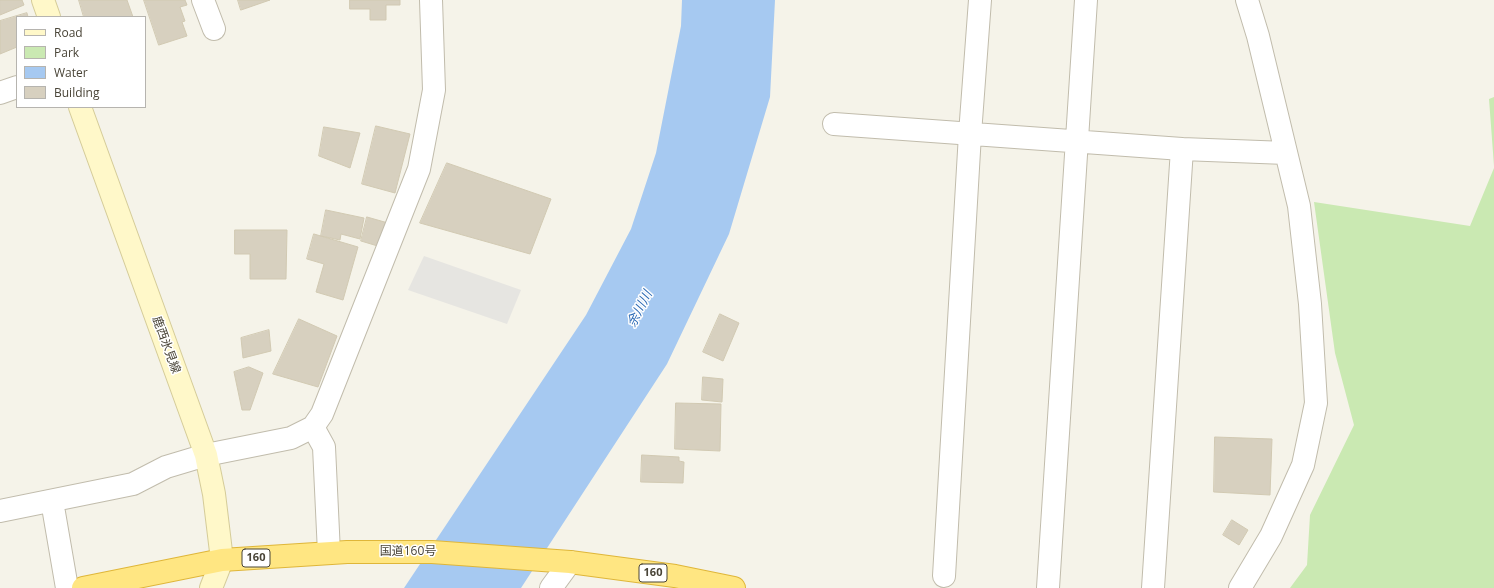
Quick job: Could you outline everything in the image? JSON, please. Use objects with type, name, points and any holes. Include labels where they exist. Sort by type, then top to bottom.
[{"type":"highway","name":"国道160号","points":[[83,588],[222,560],[329,553],[432,552],[570,562],[675,576],[734,588]]},
{"type":"main road","points":[[43,0],[49,16]]},
{"type":"main road","name":"鹿西氷見線","points":[[80,108],[206,455],[214,494],[222,560],[211,588]]},
{"type":"street","points":[[203,0],[214,29]]},
{"type":"street","points":[[0,511],[133,484],[166,467],[206,455],[291,438],[313,427],[322,414],[419,169],[434,90],[431,0]]},
{"type":"street","points":[[944,576],[970,134],[980,0]]},
{"type":"street","points":[[1048,588],[1086,0]]},
{"type":"street","points":[[1240,588],[1271,536],[1303,465],[1316,403],[1310,304],[1299,206],[1258,36],[1247,0]]},
{"type":"street","points":[[0,93],[16,87]]},
{"type":"street","points":[[834,124],[1182,149],[1286,153]]},
{"type":"street","points":[[1153,588],[1182,149]]},
{"type":"street","points":[[313,427],[324,447],[329,553]]},
{"type":"street","points":[[52,501],[67,588]]},
{"type":"street","points":[[551,588],[570,562]]},
{"type":"green space","points":[[1494,97],[1494,166],[1489,99]]},
{"type":"green space","points":[[1494,168],[1494,588],[1290,588],[1307,565],[1310,515],[1354,425],[1335,353],[1314,202],[1470,226]]},
{"type":"shaded area","points":[[424,256],[521,290],[507,324],[408,290]]},
{"type":"water","name":"余川川","points":[[682,0],[775,0],[770,97],[729,234],[667,364],[521,588],[404,588],[586,315],[631,229],[656,153],[681,26]]},
{"type":"building","points":[[0,0],[22,0],[24,5],[0,15]]},
{"type":"building","points":[[79,0],[127,0],[133,16],[84,16]]},
{"type":"building","points":[[144,0],[185,0],[187,5],[180,7],[185,21],[182,22],[187,36],[159,45]]},
{"type":"building","points":[[238,0],[270,0],[241,10]]},
{"type":"building","points":[[350,0],[400,0],[400,5],[386,5],[386,20],[370,20],[370,9],[350,9]]},
{"type":"building","points":[[27,13],[28,16],[17,16]]},
{"type":"building","points":[[16,16],[16,47],[0,54],[0,21]]},
{"type":"building","points":[[376,126],[410,134],[395,193],[362,184]]},
{"type":"building","points":[[324,127],[360,133],[350,168],[319,156]]},
{"type":"building","points":[[447,163],[551,199],[530,254],[420,223]]},
{"type":"building","points":[[326,210],[364,218],[360,239],[341,234],[340,240],[321,236]]},
{"type":"building","points":[[367,217],[388,223],[381,247],[361,241]]},
{"type":"building","points":[[235,230],[287,230],[286,279],[250,279],[250,254],[235,254]]},
{"type":"building","points":[[314,234],[358,247],[343,300],[316,292],[324,264],[307,259]]},
{"type":"building","points":[[720,314],[739,323],[723,361],[703,352]]},
{"type":"building","points":[[299,319],[337,336],[318,387],[273,374]]},
{"type":"building","points":[[269,330],[271,351],[243,358],[241,338]]},
{"type":"building","points":[[249,367],[263,373],[250,410],[242,410],[234,372]]},
{"type":"building","points":[[703,377],[723,379],[722,402],[702,400]]},
{"type":"building","points":[[676,403],[721,404],[720,451],[675,449]]},
{"type":"building","points":[[1215,437],[1272,439],[1270,495],[1214,492]]},
{"type":"building","points":[[642,455],[679,457],[679,461],[684,462],[683,483],[641,482]]},
{"type":"building","points":[[1232,520],[1248,530],[1239,545],[1223,535]]}]
